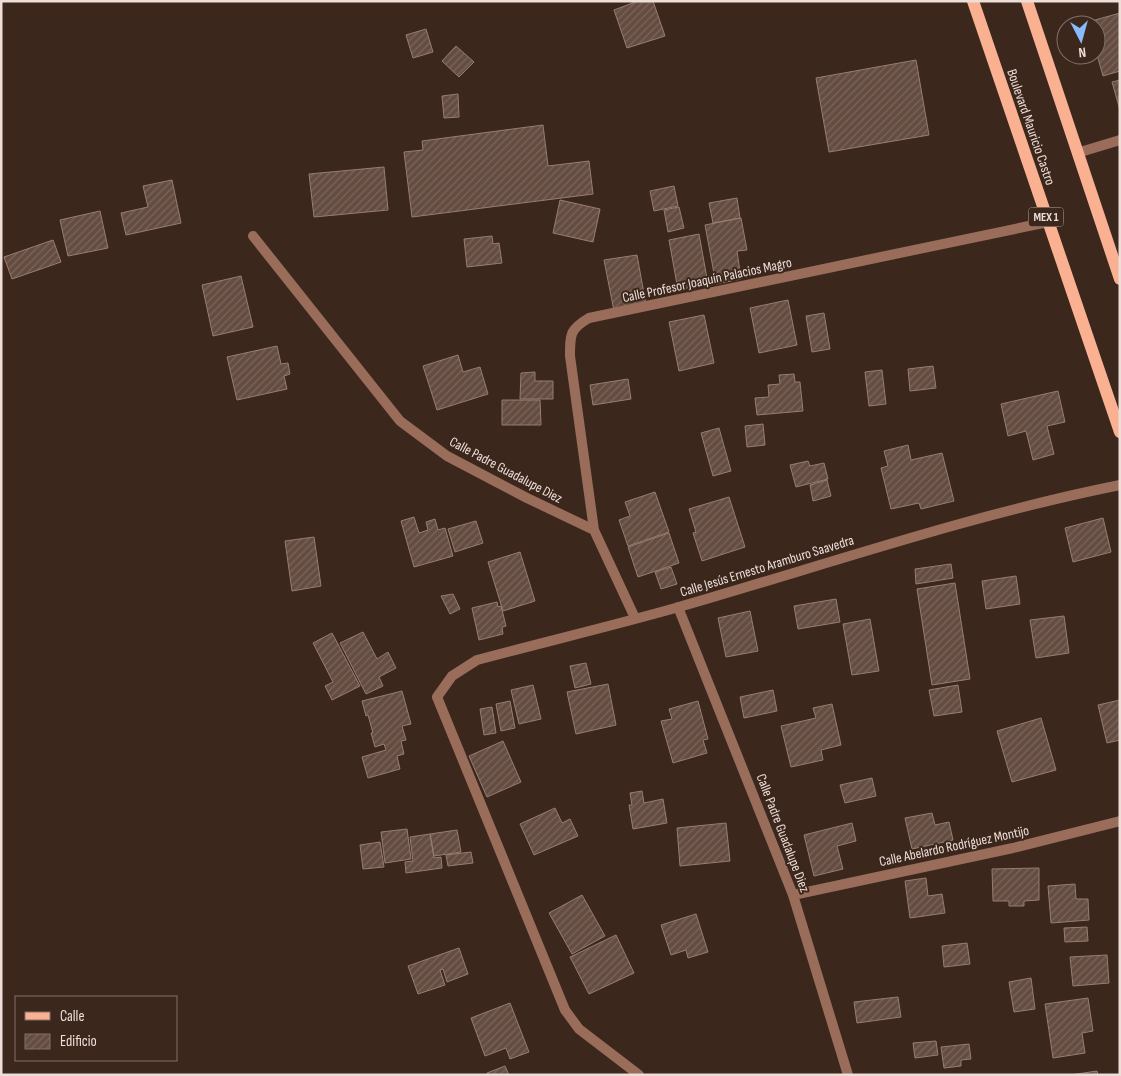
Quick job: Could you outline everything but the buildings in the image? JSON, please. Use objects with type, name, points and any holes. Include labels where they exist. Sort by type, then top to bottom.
[{"type":"main road","name":"Boulevard Mauricio Castro","points":[[973,1],[1120,432]]},
{"type":"main road","points":[[1027,1],[1120,279]]},
{"type":"street","points":[[1077,153],[1120,140]]},
{"type":"street","name":"Calle Profesor Joaquín Palacios Magro","points":[[594,530],[570,356],[570,337],[576,326],[589,318],[1048,222]]},
{"type":"street","name":"Calle Padre Guadalupe Diez","points":[[253,236],[400,421],[447,456],[527,498],[594,530]]},
{"type":"street","name":"Calle Jesús Ernesto Aramburo Saavedra","points":[[639,1075],[579,1029],[564,1010],[437,697],[452,676],[477,660],[678,607],[861,552],[1064,496],[1120,485]]},
{"type":"street","points":[[594,530],[634,618]]},
{"type":"street","name":"Calle Padre Guadalupe Diez","points":[[678,607],[793,895],[848,1075]]},
{"type":"street","name":"Calle Abelardo Rodríguez Montijo","points":[[793,895],[1014,848],[1120,821]]}]
